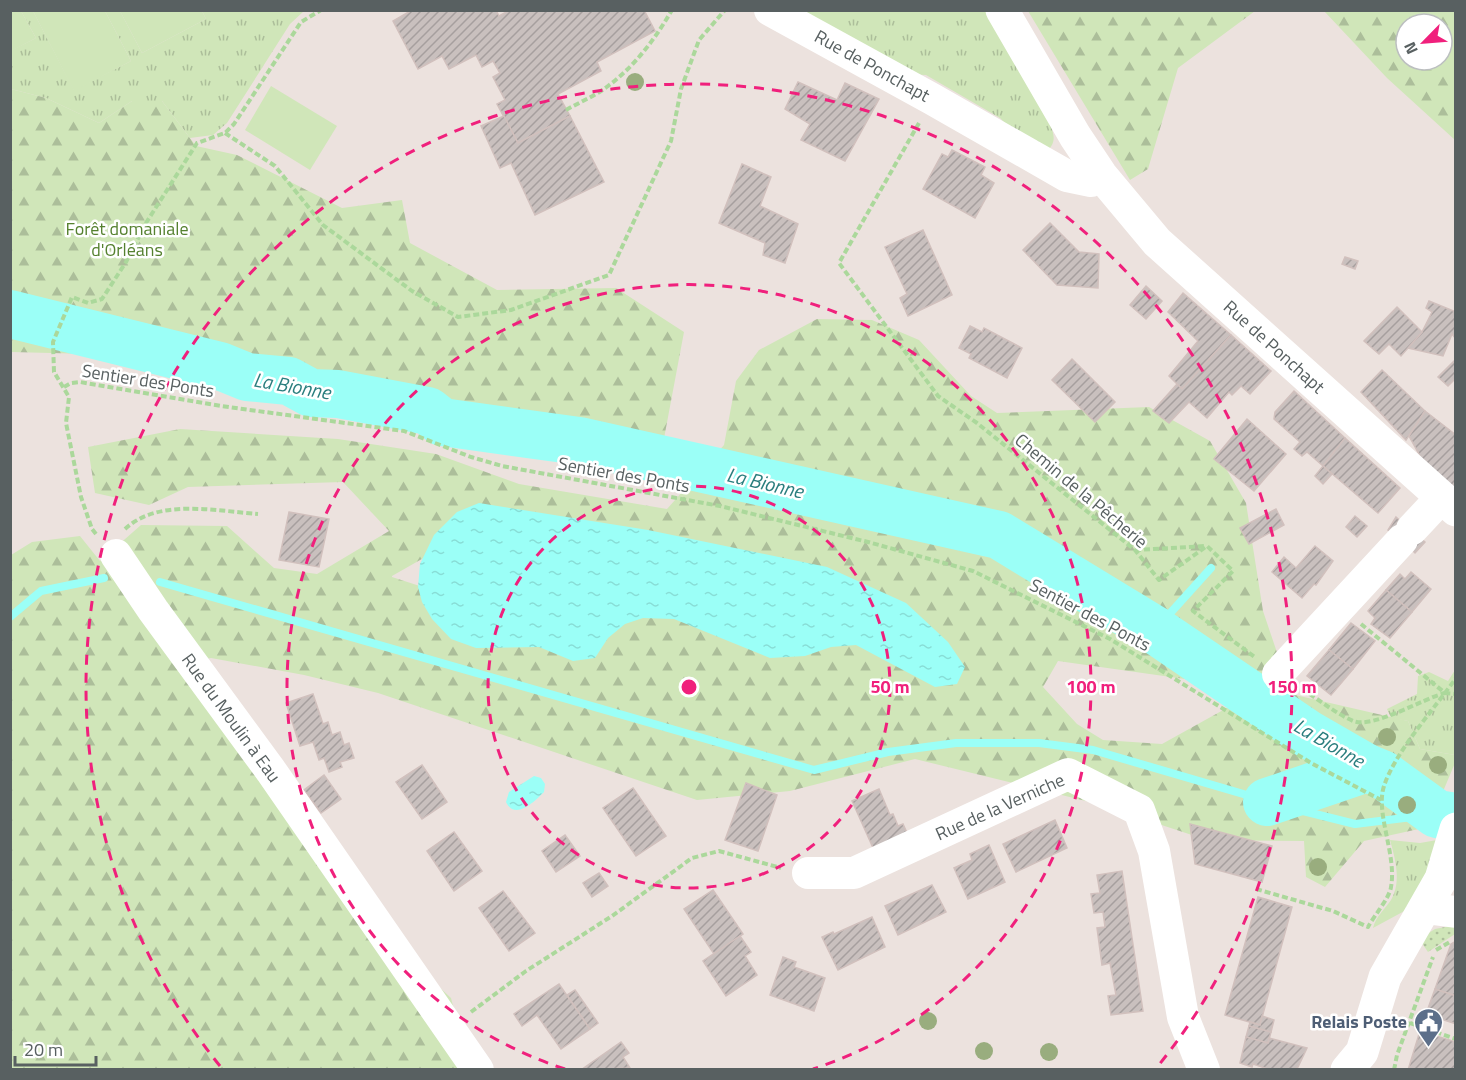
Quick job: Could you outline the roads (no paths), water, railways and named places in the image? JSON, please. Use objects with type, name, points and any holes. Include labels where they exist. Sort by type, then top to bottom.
[{"type":"street","name":"Rue de Ponchapt","points":[[770,10],[1067,176],[1090,181],[1101,175]]},
{"type":"street","name":"Rue de Ponchapt","points":[[1002,10],[1101,175],[1157,242],[1448,504]]},
{"type":"street","points":[[1278,674],[1407,534],[1448,504]]},
{"type":"street","name":"Rue du Moulin à Eau","points":[[112,551],[271,771],[478,1070]]},
{"type":"street","name":"Rue de la Verniche","points":[[808,873],[854,873],[1068,774],[1139,810],[1155,851],[1183,1017],[1204,1070]]},
{"type":"street","points":[[1347,1069],[1362,1052],[1385,977],[1440,910],[1441,879],[1453,836]]},
{"type":"water","points":[[479,503],[648,530],[827,567],[906,603],[948,642],[965,667],[957,684],[935,687],[856,645],[831,647],[805,656],[770,658],[674,619],[643,618],[625,624],[608,638],[595,658],[573,661],[539,647],[476,648],[451,639],[432,619],[422,602],[418,587],[420,564],[434,535],[457,512]]},
{"type":"water","points":[[534,776],[541,778],[545,784],[544,792],[525,808],[514,810],[506,802],[509,792]]},
{"type":"waterway","name":"La Bionne","points":[[10,314],[220,366],[247,377],[289,381],[311,393],[338,394],[428,411],[442,422],[579,441],[999,535],[1155,630],[1308,734],[1367,768],[1382,774],[1437,814],[1456,817]]},
{"type":"waterway","points":[[1155,630],[1211,568]]},
{"type":"waterway","points":[[10,617],[41,591],[104,578]]},
{"type":"waterway","points":[[160,582],[814,770],[888,752],[956,743],[1039,743],[1093,750],[1291,808],[1355,824],[1437,814]]},
{"type":"waterway","points":[[1267,802],[1367,768]]},
{"type":"place","name":"Relais Poste","points":[[1428,1048]]},
{"type":"park label","name":"Forêt domaniale d'Orléans","points":[[127,239]]}]
